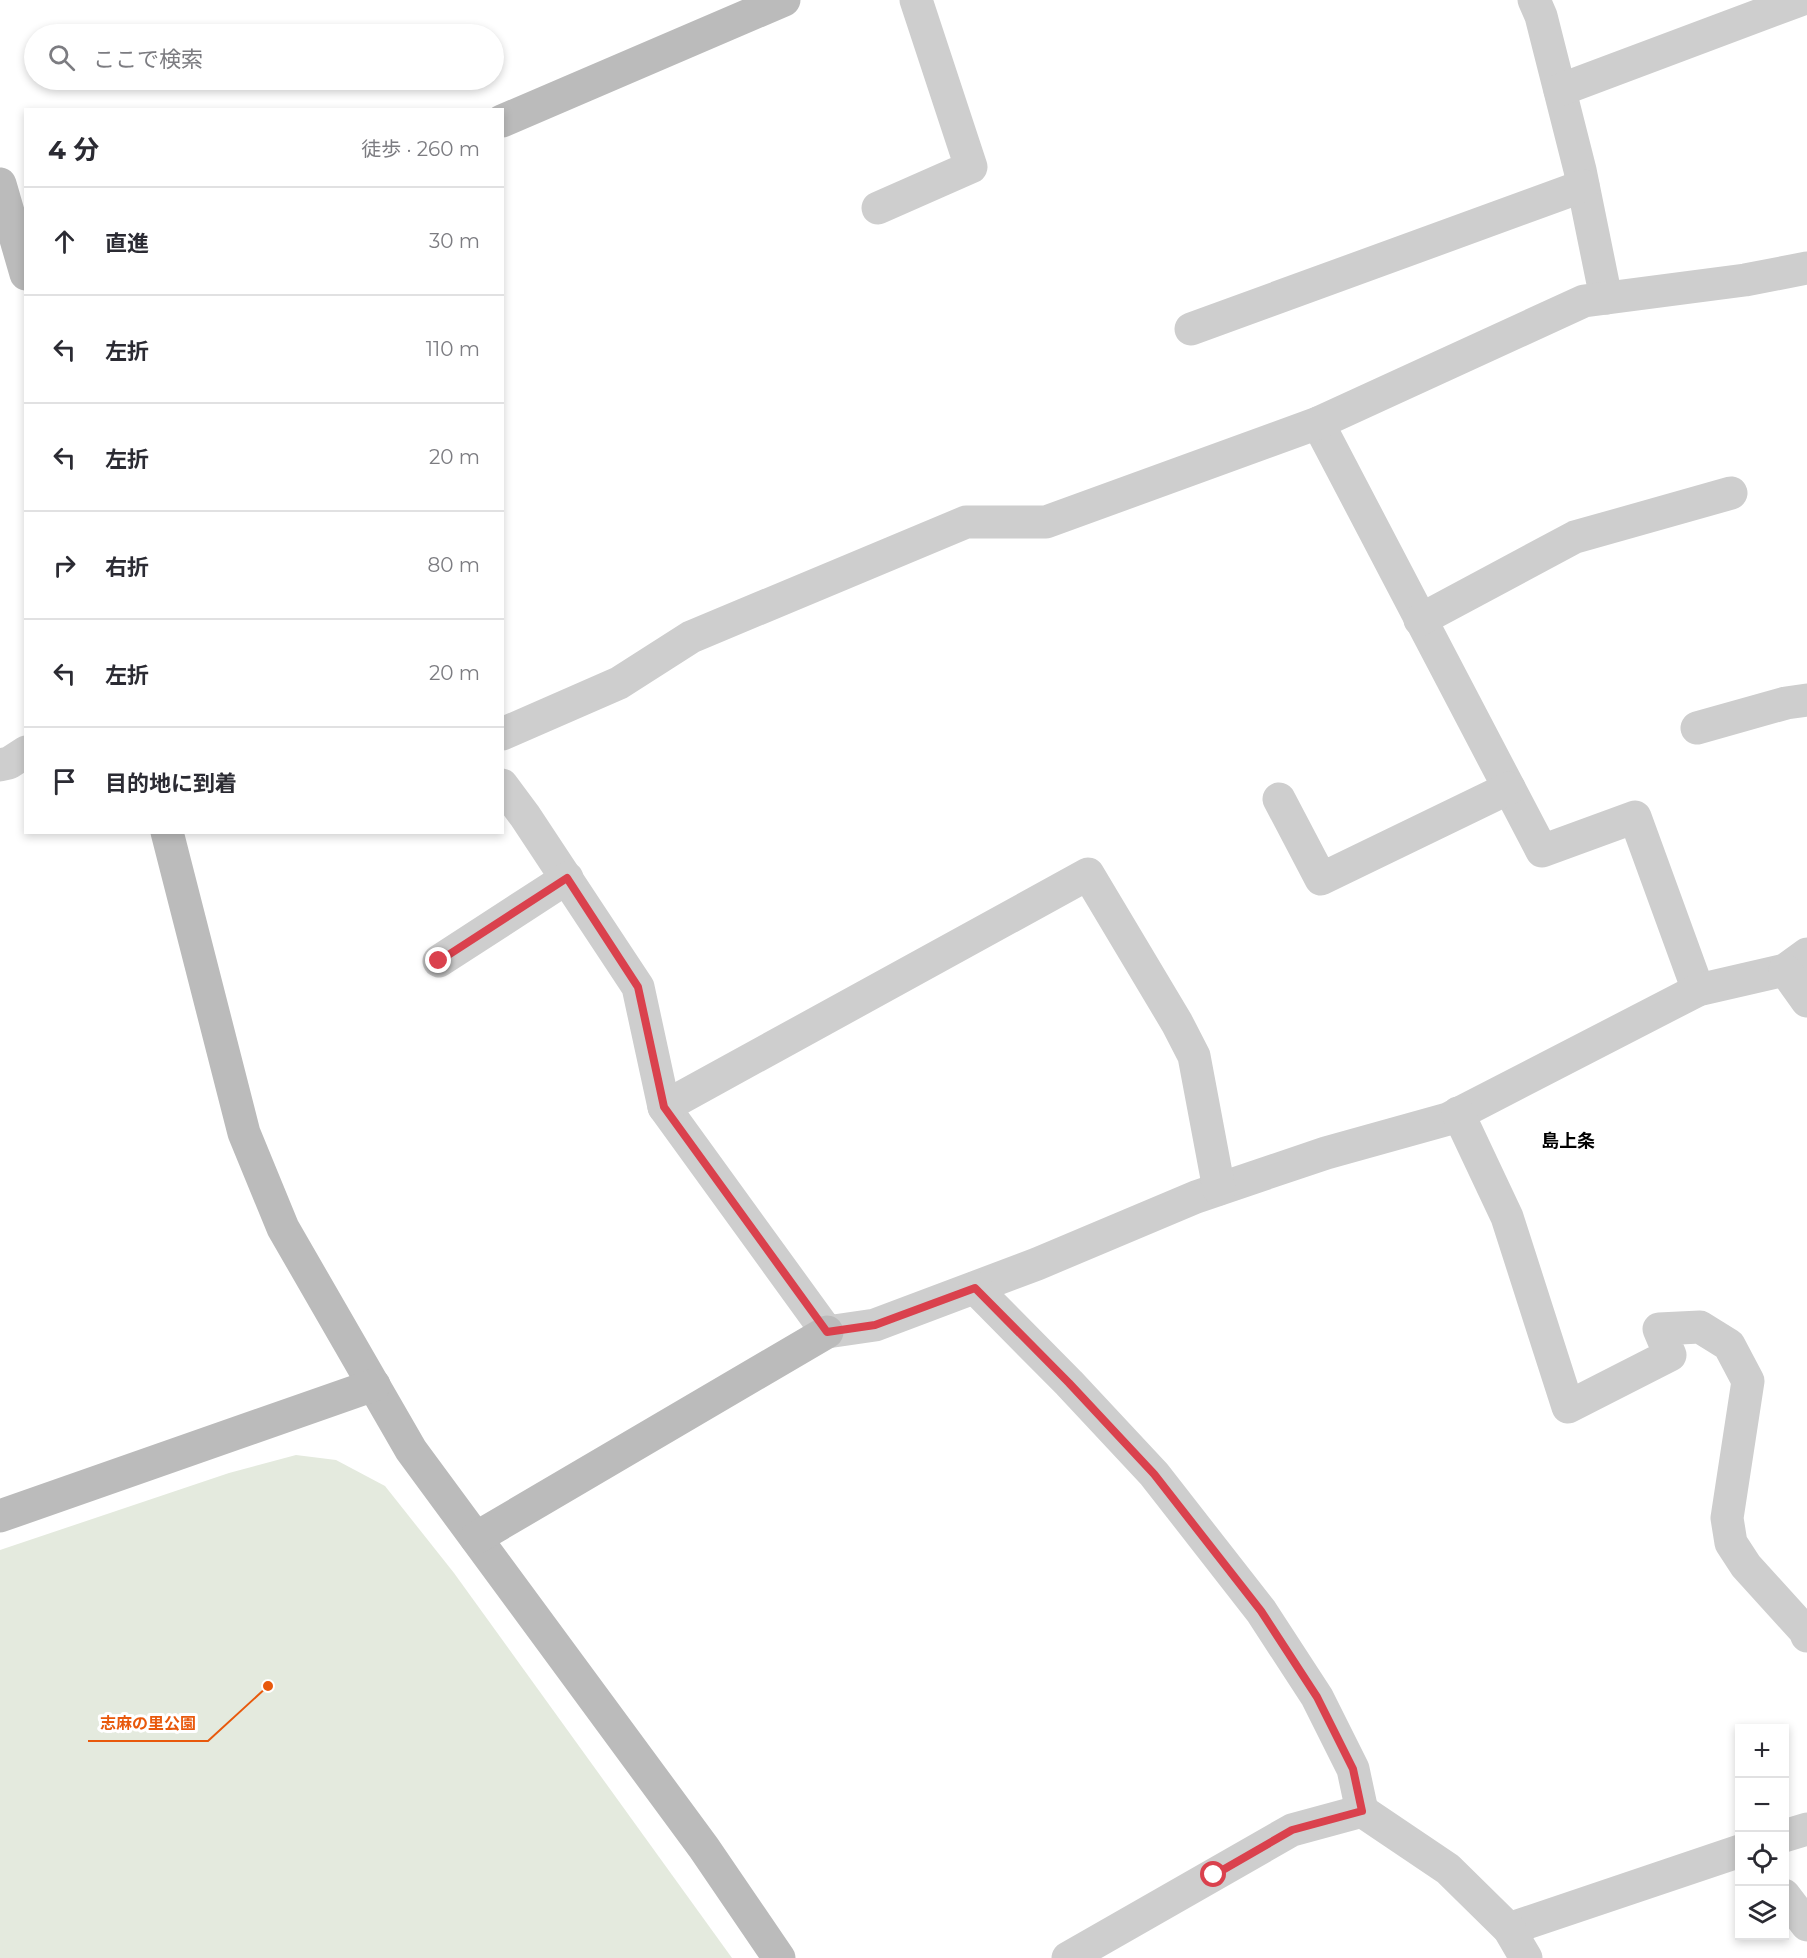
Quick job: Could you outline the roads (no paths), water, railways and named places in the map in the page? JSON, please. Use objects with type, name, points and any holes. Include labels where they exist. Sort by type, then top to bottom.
[{"type":"street","points":[[504,120],[784,0]]},
{"type":"street","points":[[878,208],[971,166],[916,0]]},
{"type":"street","points":[[1534,0],[1541,16],[1560,90],[1606,298]]},
{"type":"street","points":[[1560,90],[1800,0]]},
{"type":"street","points":[[0,184],[24,267]]},
{"type":"street","points":[[1191,329],[1583,186]]},
{"type":"street","points":[[504,733],[619,683],[691,637],[966,522],[1046,522],[1318,423],[1584,301],[1745,280],[1807,268]]},
{"type":"street","points":[[1318,423],[1542,851],[1635,817],[1698,990]]},
{"type":"street","points":[[1420,620],[1575,537],[1731,493]]},
{"type":"street","points":[[1696,728],[1786,703],[1807,700]]},
{"type":"street","points":[[0,765],[9,763],[24,753]]},
{"type":"street","points":[[1279,799],[1321,879],[1509,788]]},
{"type":"street","points":[[504,789],[567,878],[638,987],[664,1107],[827,1332]]},
{"type":"street","points":[[167,834],[219,1044],[244,1134],[283,1227],[411,1450],[704,1848],[779,1958]]},
{"type":"street","points":[[664,1107],[1088,874],[1177,1023],[1194,1056],[1219,1190]]},
{"type":"street","points":[[439,961],[567,878]]},
{"type":"street","points":[[476,1538],[827,1332],[875,1325],[1037,1264],[1196,1197],[1326,1153],[1448,1119],[1698,990],[1796,962],[1807,1001]]},
{"type":"street","points":[[1458,1113],[1507,1217],[1568,1407],[1670,1355],[1659,1329],[1700,1327],[1729,1346],[1748,1381],[1727,1518],[1731,1544],[1746,1566],[1807,1636]]},
{"type":"street","points":[[975,1288],[1069,1383],[1154,1474],[1261,1611],[1317,1697],[1338,1738],[1353,1769],[1362,1811],[1448,1869],[1509,1929],[1526,1958]]},
{"type":"street","points":[[0,1516],[374,1385]]},
{"type":"street","points":[[1068,1958],[1292,1830],[1362,1811]]},
{"type":"street","points":[[1789,1835],[1807,1829]]},
{"type":"street","points":[[1509,1929],[1735,1853]]},
{"type":"street","points":[[1789,1900],[1807,1924]]},
{"type":"place","name":"志麻の里公園","points":[[268,1686]]},
{"type":"district","name":"島上条","points":[[1568,1141]]}]
